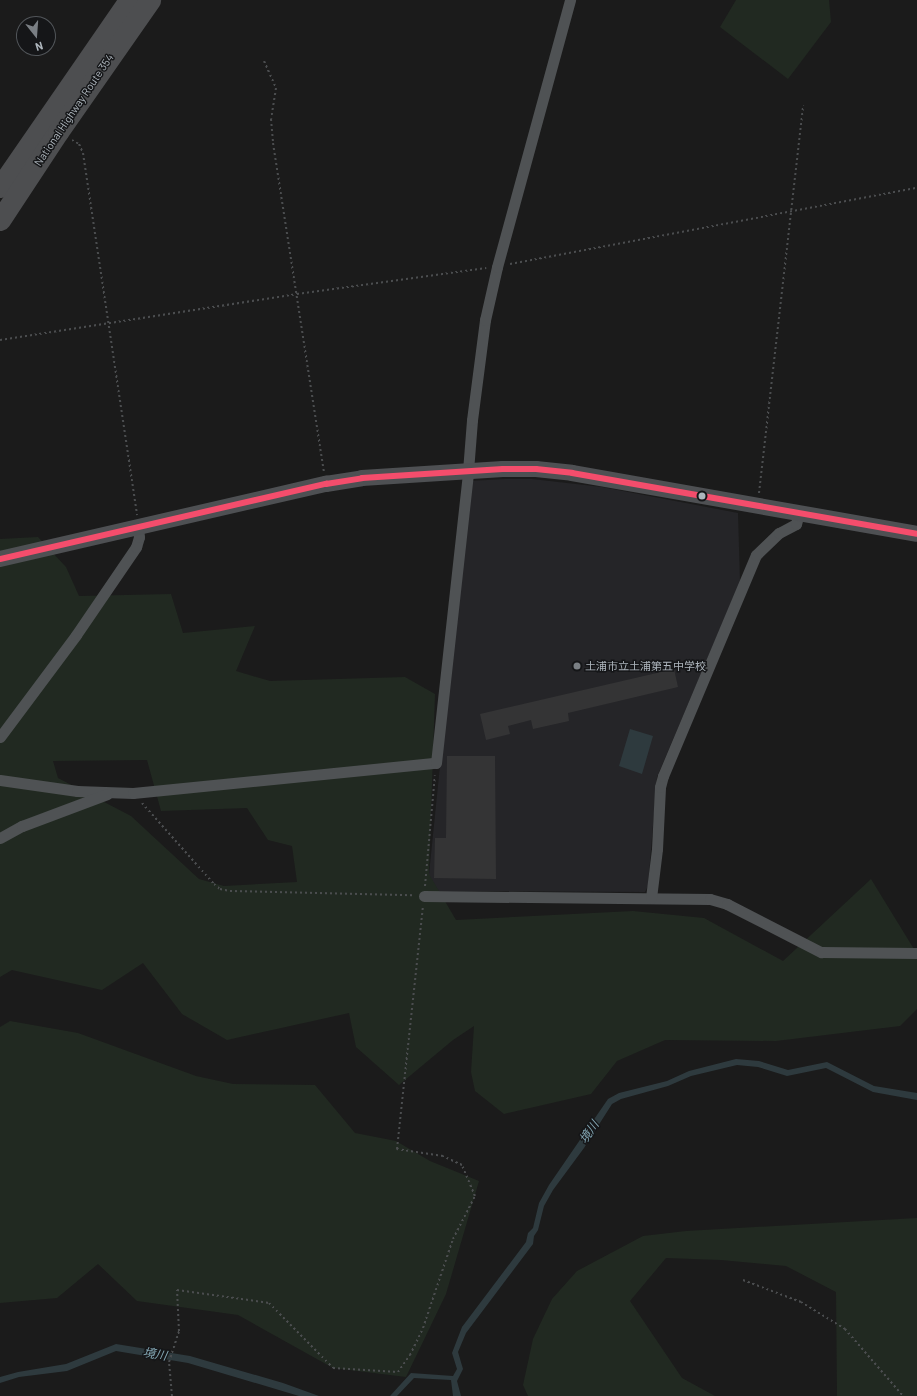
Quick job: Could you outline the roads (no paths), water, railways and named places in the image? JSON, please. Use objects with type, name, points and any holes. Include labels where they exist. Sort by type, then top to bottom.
[{"type":"highway","name":"National Highway Route 354","points":[[0,187],[129,0]]},
{"type":"highway","name":"National Highway Route 354","points":[[0,220],[58,132],[150,0]]},
{"type":"street","points":[[0,780],[77,791],[133,793],[436,763],[468,471],[472,420],[485,320],[497,267],[570,0]]},
{"type":"street","points":[[0,559],[326,484],[362,478],[468,471],[536,469],[572,473],[917,534]]},
{"type":"street","points":[[651,898],[657,849],[660,787],[663,776],[756,555],[780,533],[796,524],[799,513]]},
{"type":"street","points":[[0,737],[76,635],[136,547],[139,537],[138,528]]},
{"type":"street","points":[[0,838],[22,826],[111,792]]},
{"type":"street","points":[[424,896],[710,899],[727,904],[821,952],[917,953]]},
{"type":"water","points":[[630,729],[653,736],[642,774],[619,766]]},
{"type":"water","name":"境川","points":[[736,1059],[759,1061],[788,1070],[827,1062],[874,1086],[917,1093],[917,1100],[873,1092],[826,1068],[787,1076],[758,1067],[737,1065],[691,1076],[668,1086],[621,1099],[612,1104],[584,1148],[553,1190],[544,1206],[538,1230],[534,1236],[533,1244],[466,1333],[458,1352],[463,1369],[457,1381],[461,1396],[453,1396],[451,1380],[414,1378],[397,1396],[390,1396],[411,1373],[453,1376],[457,1369],[452,1353],[462,1327],[526,1242],[528,1233],[533,1228],[539,1203],[549,1185],[608,1099],[619,1093],[667,1081],[689,1071]]},
{"type":"water","name":"境川","points":[[116,1344],[190,1356],[283,1383],[319,1396],[299,1396],[188,1363],[116,1351],[67,1371],[19,1377],[0,1383],[0,1377],[18,1372],[66,1364]]},
{"type":"place","name":"土浦市立土浦第五中学校","points":[[577,666]]}]
